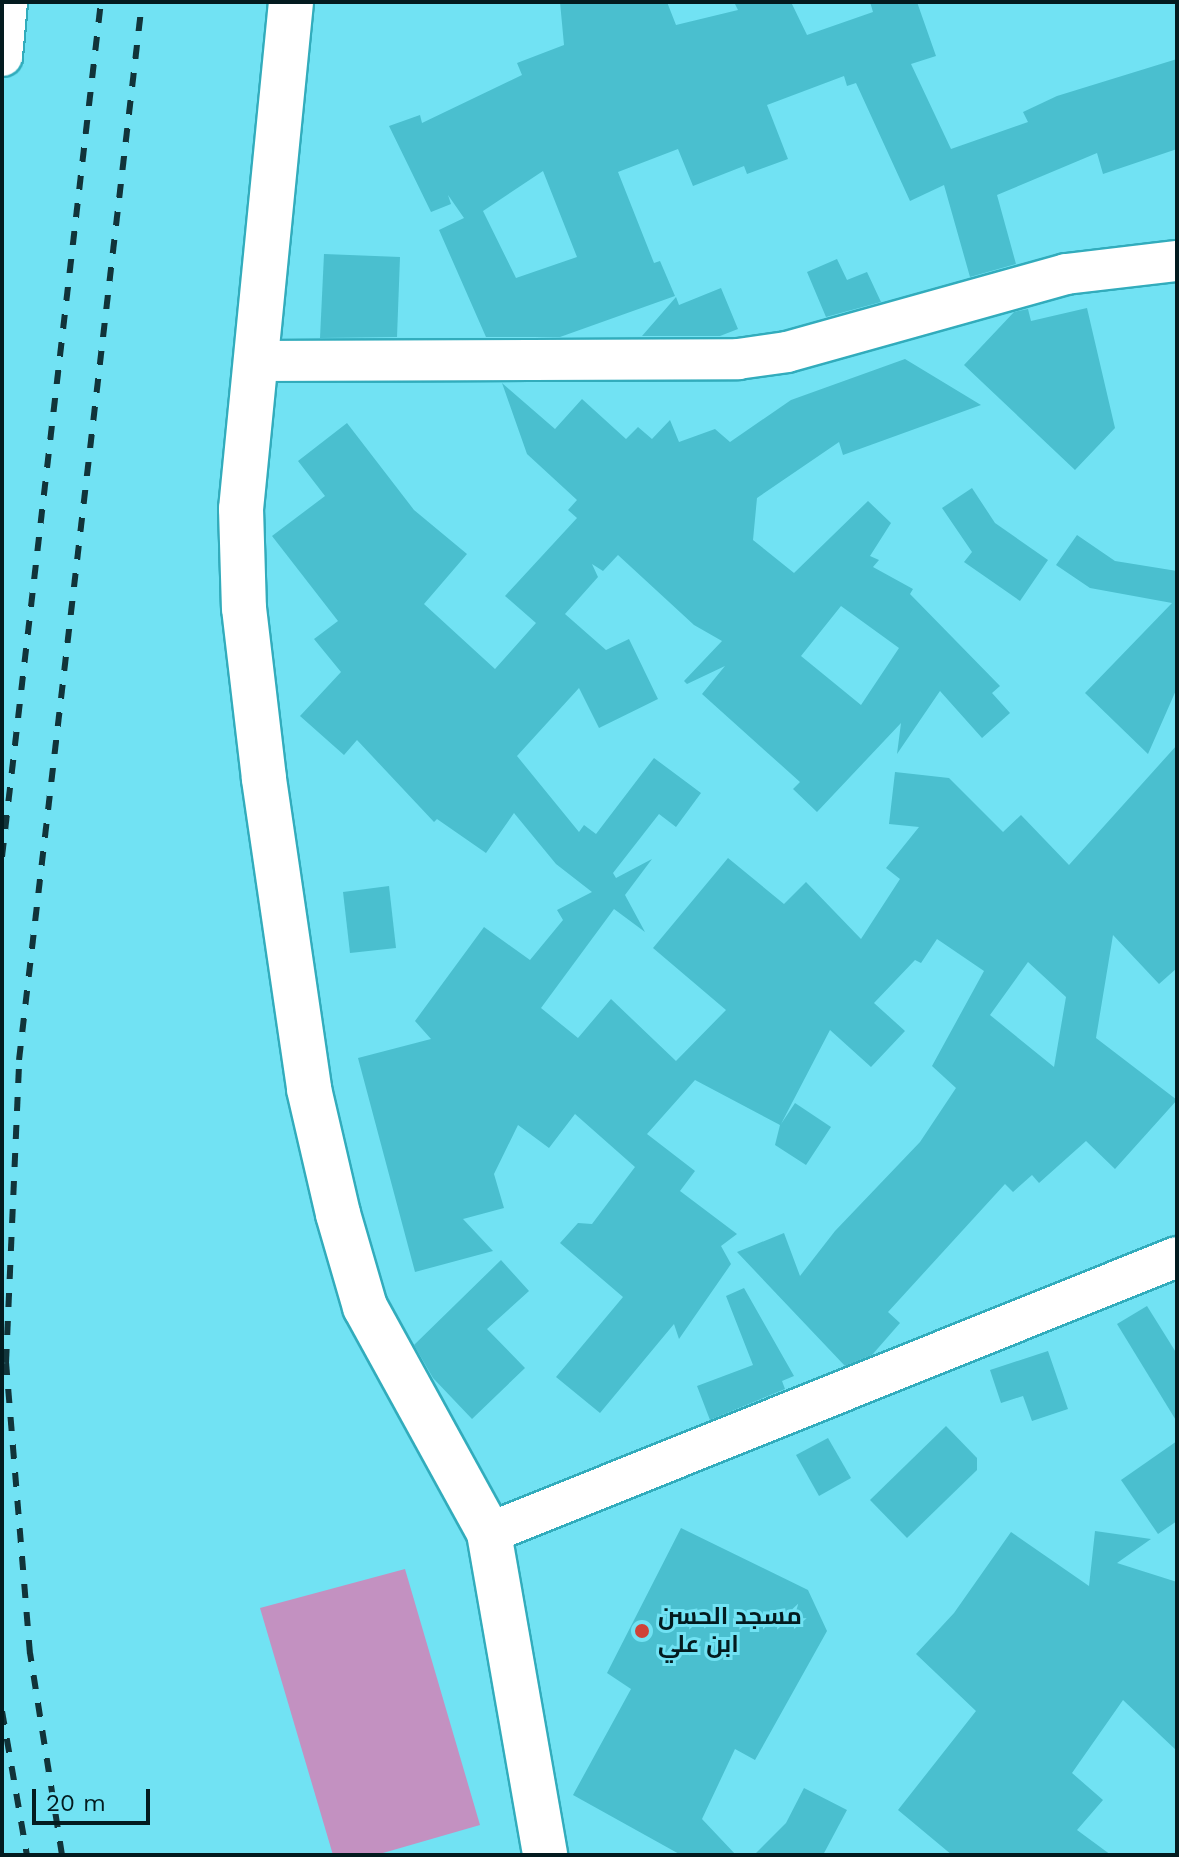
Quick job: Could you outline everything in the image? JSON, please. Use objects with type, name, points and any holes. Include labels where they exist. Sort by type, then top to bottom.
[{"type":"street","points":[[2,56],[4,2]]},
{"type":"street","points":[[291,2],[241,509],[244,608],[309,1089],[365,1307],[489,1533],[545,1855]]},
{"type":"street","points":[[255,361],[738,359],[787,352],[1066,274],[1177,261]]},
{"type":"street","points":[[489,1533],[1177,1257]]},
{"type":"shaded area","points":[[405,1569],[480,1825],[376,1855],[333,1855],[260,1608]]},
{"type":"building","points":[[560,2],[667,2],[676,25],[738,10],[734,2],[791,2],[807,35],[873,12],[870,2],[917,2],[936,56],[911,64],[951,149],[1028,122],[1023,112],[1057,96],[1177,59],[1177,149],[1103,174],[1097,153],[997,195],[1016,264],[970,277],[944,185],[910,201],[856,83],[847,86],[844,76],[767,105],[788,159],[747,174],[744,166],[693,186],[678,149],[618,172],[654,263],[660,261],[675,296],[560,337],[486,337],[439,230],[464,218],[448,195],[451,204],[431,212],[389,126],[420,115],[422,123],[522,75],[517,63],[564,45]],"holes":[[[543,171],[577,257],[516,278],[483,211]]]},
{"type":"building","points":[[324,254],[400,257],[397,337],[320,338]]},
{"type":"building","points":[[837,259],[847,280],[867,272],[881,302],[826,317],[807,272]]},
{"type":"building","points":[[721,288],[738,329],[720,336],[642,336],[676,297],[679,305]]},
{"type":"building","points":[[1087,308],[1115,428],[1075,470],[964,365],[1014,312],[1028,309],[1031,321]]},
{"type":"building","points":[[905,359],[981,405],[843,455],[839,442],[757,498],[753,540],[794,573],[868,501],[891,523],[870,556],[879,560],[873,567],[913,589],[910,594],[1000,686],[992,693],[1010,713],[982,738],[940,691],[897,754],[901,723],[817,812],[793,789],[800,782],[702,694],[725,666],[687,684],[684,681],[722,641],[694,625],[618,555],[603,571],[592,564],[598,577],[565,614],[606,650],[629,639],[658,699],[599,728],[579,688],[517,756],[579,832],[584,825],[596,834],[654,758],[701,793],[676,827],[659,814],[613,873],[616,878],[652,859],[625,895],[645,932],[614,909],[541,1008],[578,1038],[611,999],[676,1061],[726,1010],[653,948],[728,858],[784,904],[806,882],[861,939],[900,879],[886,868],[919,827],[889,824],[895,772],[949,778],[1003,832],[1021,815],[1069,865],[1177,745],[1177,968],[1159,984],[1113,935],[1096,1038],[1177,1100],[1115,1169],[1086,1141],[1039,1183],[1032,1175],[1013,1192],[1005,1184],[888,1312],[900,1323],[872,1355],[845,1366],[737,1252],[784,1233],[800,1276],[835,1231],[920,1142],[956,1088],[932,1066],[984,971],[937,939],[921,963],[915,960],[874,1003],[905,1031],[871,1067],[830,1030],[781,1124],[795,1103],[831,1127],[806,1165],[775,1145],[780,1125],[695,1080],[647,1134],[695,1171],[680,1191],[737,1234],[721,1246],[731,1264],[679,1339],[674,1324],[600,1413],[556,1377],[623,1297],[560,1243],[578,1223],[592,1224],[635,1167],[575,1114],[549,1148],[518,1125],[494,1174],[504,1208],[463,1219],[493,1251],[415,1272],[358,1058],[431,1039],[415,1021],[484,927],[530,960],[563,920],[557,910],[592,892],[556,864],[514,813],[486,853],[437,819],[434,822],[357,740],[344,755],[300,716],[341,672],[314,639],[338,621],[272,536],[325,496],[298,461],[347,423],[414,510],[467,554],[424,604],[495,669],[536,623],[505,596],[577,518],[568,510],[577,500],[527,454],[502,383],[555,429],[582,399],[626,439],[638,427],[652,439],[670,420],[679,442],[715,429],[730,442],[791,400]],"holes":[[[841,606],[899,648],[861,705],[801,656]],[[1028,962],[1066,997],[1054,1067],[990,1015]]]},
{"type":"building","points":[[972,488],[995,523],[1048,560],[1020,601],[964,562],[972,552],[942,508]]},
{"type":"building","points":[[1077,535],[1115,561],[1177,571],[1177,688],[1148,754],[1085,693],[1172,603],[1090,588],[1056,565]]},
{"type":"building","points":[[389,886],[396,948],[350,953],[343,892]]},
{"type":"building","points":[[501,1260],[529,1291],[487,1329],[525,1368],[472,1419],[433,1378],[414,1345]]},
{"type":"building","points":[[744,1288],[794,1376],[782,1381],[785,1389],[710,1420],[697,1386],[753,1365],[726,1296]]},
{"type":"building","points":[[1147,1306],[1177,1354],[1177,1422],[1117,1324]]},
{"type":"building","points":[[1048,1351],[1068,1409],[1032,1421],[1023,1396],[1001,1403],[990,1370]]},
{"type":"building","points":[[946,1426],[977,1458],[977,1470],[907,1538],[870,1500]]},
{"type":"building","points":[[828,1438],[851,1478],[819,1496],[796,1455]]},
{"type":"building","points":[[1177,1441],[1177,1521],[1158,1534],[1121,1480]]},
{"type":"building","points":[[681,1528],[808,1590],[827,1631],[755,1760],[735,1749],[702,1819],[736,1855],[681,1855],[573,1795],[631,1689],[607,1673]]},
{"type":"building","points":[[1095,1531],[1151,1539],[1117,1563],[1177,1582],[1177,1751],[1123,1700],[1072,1773],[1103,1800],[1077,1830],[1111,1855],[952,1855],[898,1810],[976,1711],[916,1654],[954,1613],[1011,1532],[1089,1586]]},
{"type":"building","points":[[804,1788],[847,1810],[823,1855],[754,1855],[786,1823]]},
{"type":"railway","points":[[2,857],[101,2]]},
{"type":"railway","points":[[62,1855],[30,1654],[6,1363],[19,1060],[142,2]]},
{"type":"railway","points":[[2,1711],[27,1855]]},
{"type":"place","name":"مسجد الحسن ابن علي","points":[[642,1631]]}]
